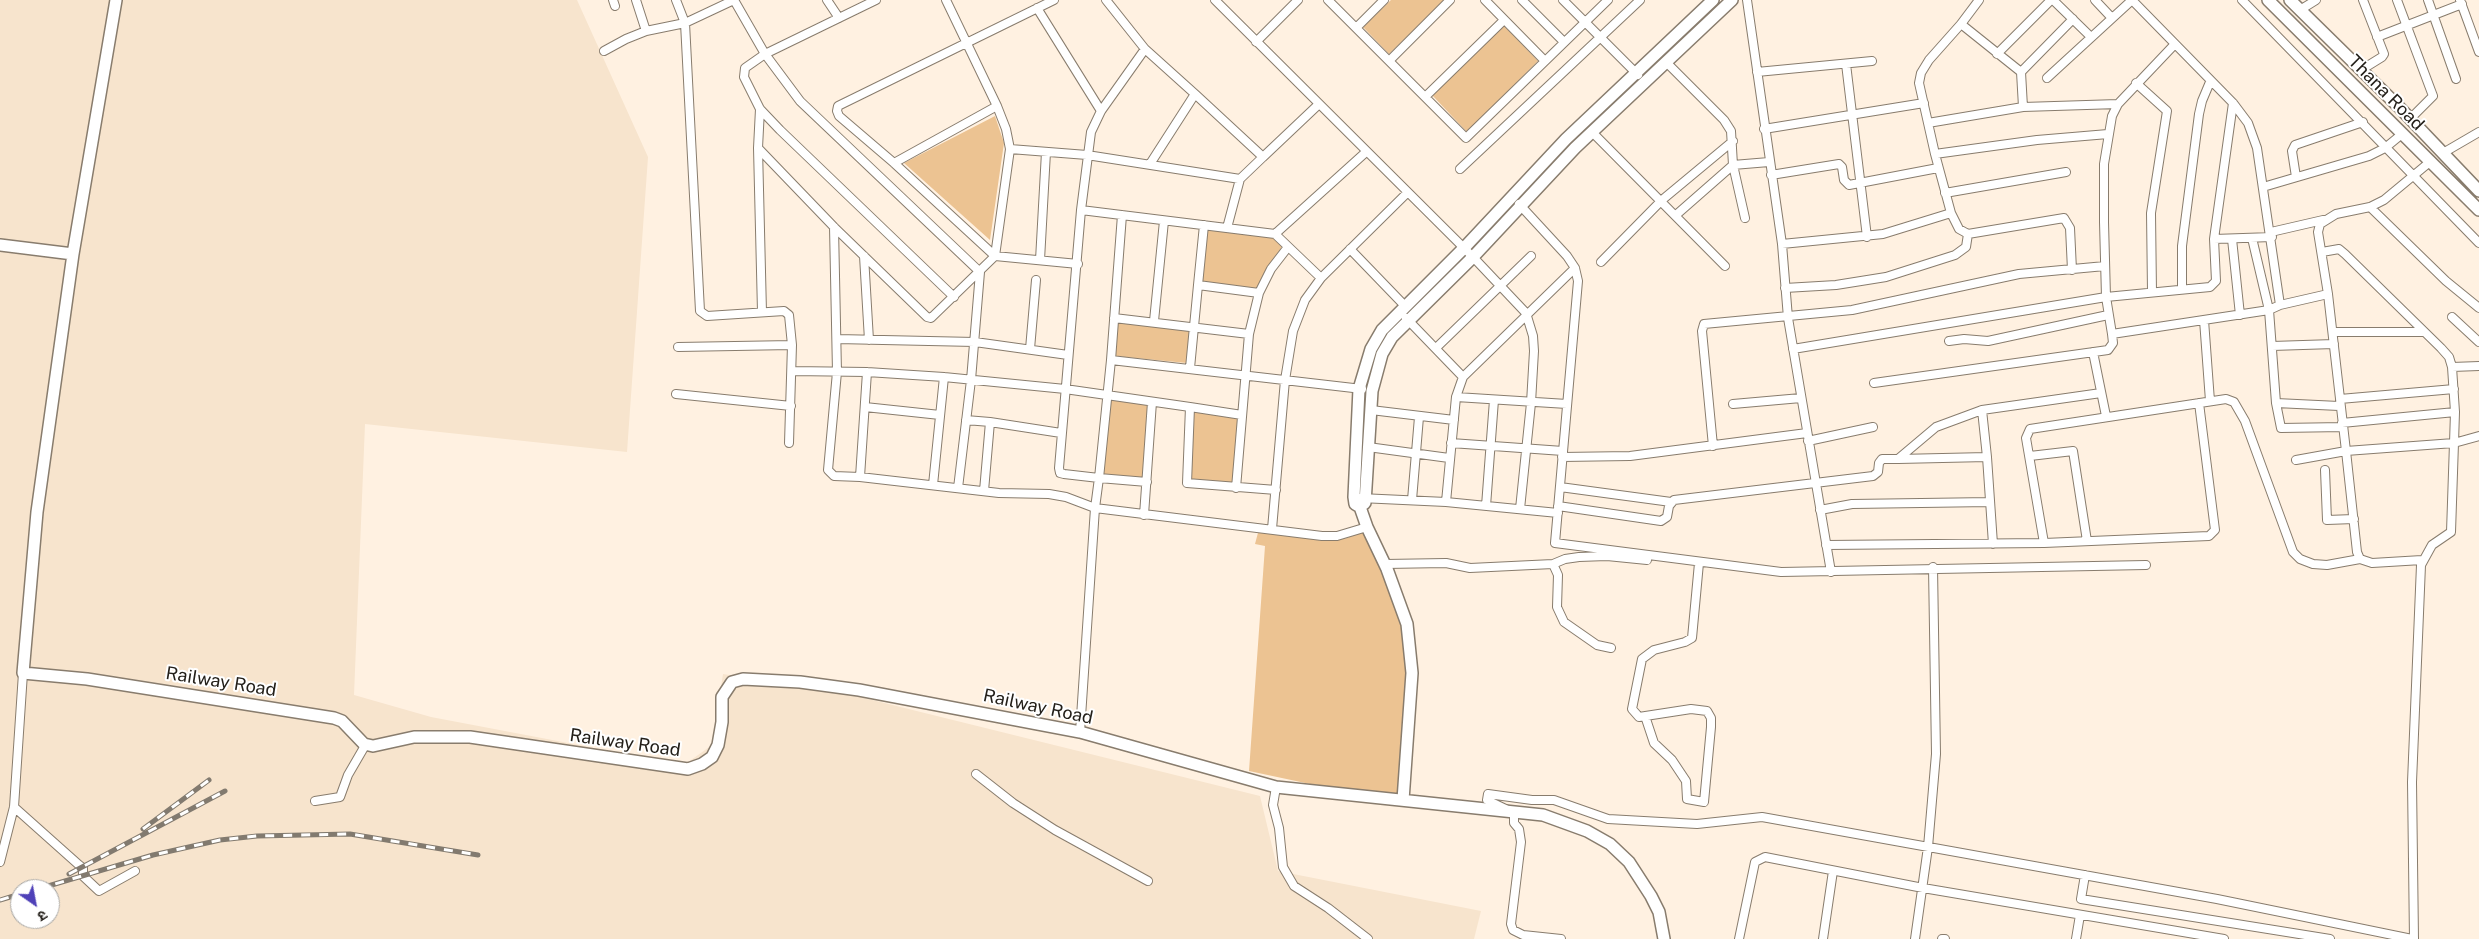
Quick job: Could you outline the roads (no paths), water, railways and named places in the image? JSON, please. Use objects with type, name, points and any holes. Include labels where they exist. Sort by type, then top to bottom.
[{"type":"street","points":[[0,862],[14,807],[22,673],[37,512],[73,254],[116,0]]},
{"type":"street","points":[[636,0],[646,32]]},
{"type":"street","points":[[676,0],[685,23],[700,311],[707,316],[787,312],[790,319],[792,345],[789,443]]},
{"type":"street","points":[[715,0],[720,7]]},
{"type":"street","points":[[604,51],[626,39],[646,32],[685,23],[734,0],[765,54],[800,101],[980,272]]},
{"type":"street","points":[[827,0],[839,18]]},
{"type":"street","points":[[876,0],[765,54],[745,68],[744,77],[760,109],[954,297]]},
{"type":"street","points":[[758,148],[834,227],[927,317],[934,316],[995,256],[1010,149],[1006,129],[997,106],[968,42],[946,0]]},
{"type":"street","points":[[1054,0],[838,106],[836,111],[839,116],[894,163],[995,256],[1078,264]]},
{"type":"street","points":[[1106,0],[1146,49],[1263,157]]},
{"type":"street","points":[[1215,0],[1502,286],[1526,313],[1533,336],[1531,403],[1520,509]]},
{"type":"street","points":[[1256,42],[1298,0]]},
{"type":"street","points":[[1328,0],[1466,138],[1608,0]]},
{"type":"street","points":[[1356,28],[1384,0]]},
{"type":"street","points":[[1389,61],[1450,0]]},
{"type":"street","points":[[1485,0],[1545,61]]},
{"type":"street","points":[[1522,0],[1564,42]]},
{"type":"street","points":[[1563,0],[1645,82]]},
{"type":"street","points":[[1460,169],[1640,0]]},
{"type":"street","points":[[1403,800],[1412,673],[1407,624],[1385,564],[1367,527],[1359,501],[1360,389],[1371,349],[1382,330],[1464,248],[1566,139],[1713,0]]},
{"type":"street","points":[[1359,501],[1368,447],[1372,391],[1382,354],[1392,337],[1473,257],[1592,132],[1732,0]]},
{"type":"street","points":[[1747,0],[1782,244],[1788,318],[1831,572]]},
{"type":"street","points":[[1979,0],[1961,24],[1928,60],[1921,72],[1919,83],[1938,168],[1951,213],[1958,229],[1968,234],[2064,218],[2070,228],[2072,270]]},
{"type":"street","points":[[1997,54],[2052,0],[2091,37]]},
{"type":"street","points":[[2095,0],[2112,17]]},
{"type":"street","points":[[2047,78],[2132,0],[2210,82],[2233,103],[2248,123],[2257,148],[2280,305]]},
{"type":"street","points":[[2242,0],[2362,122],[2412,177],[2479,243]]},
{"type":"street","name":"Thana Road","points":[[2268,0],[2479,210]]},
{"type":"street","name":"Thana Road","points":[[2290,0],[2410,119],[2479,191]]},
{"type":"street","points":[[2300,10],[2316,0]]},
{"type":"street","points":[[2361,70],[2384,56],[2363,0]]},
{"type":"street","points":[[2397,0],[2433,96],[2410,119]]},
{"type":"street","points":[[2428,0],[2456,79]]},
{"type":"street","points":[[2377,37],[2433,16],[2461,2],[2479,52]]},
{"type":"street","points":[[1037,8],[1101,111]]},
{"type":"street","points":[[2023,107],[2021,72],[2073,19]]},
{"type":"street","points":[[1425,97],[1504,20]]},
{"type":"street","points":[[1961,24],[2021,72]]},
{"type":"street","points":[[1874,383],[2093,352],[2111,347],[2112,334],[2106,297],[2105,266],[2104,164],[2108,134],[2112,116],[2118,104],[2174,45]]},
{"type":"street","points":[[1146,49],[1101,111],[1091,132],[1086,155],[1078,264],[1061,433],[1060,473],[1147,482]]},
{"type":"street","points":[[1757,72],[1872,61]]},
{"type":"street","points":[[1666,62],[1724,120],[1731,131],[1734,165],[1745,218]]},
{"type":"street","points":[[1846,64],[1862,182],[1867,237]]},
{"type":"street","points":[[2182,289],[2182,246],[2199,114],[2210,82]]},
{"type":"street","points":[[2136,83],[2167,111],[2151,213],[2152,292]]},
{"type":"street","points":[[1150,164],[1196,94]]},
{"type":"street","points":[[1764,129],[1924,103]]},
{"type":"street","points":[[1794,349],[2106,297],[2214,285],[2216,281],[2214,239],[2233,103]]},
{"type":"street","points":[[1227,228],[1240,179],[1319,104]]},
{"type":"street","points":[[1928,123],[2023,107],[2118,104]]},
{"type":"street","points":[[894,163],[997,106]]},
{"type":"street","points":[[760,109],[758,148],[762,312]]},
{"type":"street","points":[[2296,177],[2292,151],[2295,145],[2362,122]]},
{"type":"street","points":[[1592,132],[1726,266]]},
{"type":"street","points":[[2443,153],[2479,132]]},
{"type":"street","points":[[1935,154],[2037,140],[2108,134]]},
{"type":"street","points":[[2263,187],[2369,156],[2385,148],[2402,134]]},
{"type":"street","points":[[1601,262],[1662,200],[1732,141]]},
{"type":"street","points":[[1010,149],[1086,155],[1240,179]]},
{"type":"street","points":[[1040,260],[1046,152]]},
{"type":"street","points":[[1275,234],[1366,152]]},
{"type":"street","points":[[2214,239],[2252,238],[2325,219],[2336,214],[2370,207],[2384,200],[2431,161]]},
{"type":"street","points":[[1676,215],[1734,165],[1769,162]]},
{"type":"street","points":[[1771,175],[1839,164],[1846,183],[1849,185],[1938,168]]},
{"type":"street","points":[[1945,193],[2066,172]]},
{"type":"street","points":[[1272,529],[1285,380],[1293,332],[1305,300],[1321,278],[1407,193]]},
{"type":"street","points":[[1512,197],[1567,256],[1575,268],[1578,281],[1555,543],[1780,572],[2146,565]]},
{"type":"street","points":[[2370,207],[2446,281],[2479,308]]},
{"type":"street","points":[[1081,210],[1275,234],[1321,278]]},
{"type":"street","points":[[1782,244],[1867,237],[1902,229],[1951,213]]},
{"type":"street","points":[[1080,732],[1095,508],[1111,360],[1122,215]]},
{"type":"street","points":[[2325,219],[2320,224],[2318,232],[2333,332],[2342,425],[2360,559]]},
{"type":"street","points":[[1154,321],[1164,221]]},
{"type":"street","points":[[1190,368],[1204,225]]},
{"type":"street","points":[[834,227],[837,372],[828,470],[834,476],[860,477],[984,491],[1049,494],[1066,497],[1095,508],[1322,536],[1337,536],[1367,527]]},
{"type":"street","points":[[1785,288],[1836,285],[1886,277],[1956,255],[1966,247],[1968,234]]},
{"type":"street","points":[[2252,238],[2269,310],[2276,403],[2281,428],[2342,425],[2455,412]]},
{"type":"street","points":[[2232,239],[2240,315]]},
{"type":"street","points":[[0,245],[73,254]]},
{"type":"street","points":[[1236,488],[1249,334],[1259,293],[1271,269],[1288,247]]},
{"type":"street","points":[[1350,249],[1403,309],[1409,320],[1463,377]]},
{"type":"street","points":[[1561,939],[1517,934],[1510,924],[1521,842],[1519,829],[1514,823],[1518,813],[1487,800],[1488,794],[1532,800],[1554,800],[1608,819],[1697,824],[1762,817],[2236,903],[2413,939],[2412,782],[2422,560],[2432,545],[2451,532],[2455,412],[2452,366],[2445,352],[2345,254],[2338,249],[2322,252]]},
{"type":"street","points":[[864,256],[868,340]]},
{"type":"street","points":[[1436,348],[1531,256]]},
{"type":"street","points":[[1713,446],[1707,407],[1702,327],[1708,322],[1788,318],[1852,310],[2019,274],[2105,266]]},
{"type":"street","points":[[1446,502],[1456,397],[1463,377],[1526,313],[1575,268]]},
{"type":"street","points":[[958,488],[972,380],[980,272]]},
{"type":"street","points":[[1030,349],[1036,280]]},
{"type":"street","points":[[1198,285],[1259,293]]},
{"type":"street","points":[[2112,334],[2269,310],[2280,305],[2328,294]]},
{"type":"street","points":[[1948,341],[1964,339],[1988,341],[2108,315]]},
{"type":"street","points":[[2452,317],[2479,342]]},
{"type":"street","points":[[1114,318],[1154,321],[1249,334]]},
{"type":"street","points":[[2204,320],[2210,401]]},
{"type":"street","points":[[2333,332],[2424,332]]},
{"type":"street","points":[[837,340],[975,342],[1068,354]]},
{"type":"street","points":[[2272,346],[2334,344]]},
{"type":"street","points":[[678,347],[792,345]]},
{"type":"street","points":[[2093,352],[2106,416]]},
{"type":"street","points":[[1111,360],[1372,391]]},
{"type":"street","points":[[2452,366],[2479,366]]},
{"type":"street","points":[[792,371],[867,372],[944,377],[1065,389],[1242,415]]},
{"type":"street","points":[[860,477],[867,372]]},
{"type":"street","points":[[933,485],[944,377]]},
{"type":"street","points":[[2276,403],[2340,403],[2454,389]]},
{"type":"street","points":[[1898,459],[1936,427],[1982,410],[2101,393]]},
{"type":"street","points":[[676,394],[791,406]]},
{"type":"street","points":[[1456,397],[1567,404]]},
{"type":"street","points":[[1733,404],[1801,398]]},
{"type":"street","points":[[2044,544],[2026,438],[2030,429],[2226,399],[2234,402],[2240,409],[2296,556],[2313,564],[2327,565],[2360,559],[2372,563],[2422,560]]},
{"type":"street","points":[[1486,506],[1494,400]]},
{"type":"street","points":[[1144,515],[1152,402]]},
{"type":"street","points":[[1826,545],[2044,544],[2150,540],[2213,534],[2215,530],[2199,403]]},
{"type":"street","points":[[865,407],[940,416]]},
{"type":"street","points":[[1190,407],[1186,483],[1276,490]]},
{"type":"street","points":[[1371,410],[1454,420]]},
{"type":"street","points":[[1982,410],[1988,457],[1993,544]]},
{"type":"street","points":[[1412,500],[1419,417]]},
{"type":"street","points":[[966,420],[1061,433]]},
{"type":"street","points":[[984,491],[990,422]]},
{"type":"street","points":[[1451,443],[1526,448],[1562,454],[1630,456],[1807,437],[1873,427]]},
{"type":"street","points":[[2296,460],[2346,451],[2454,443],[2479,436]]},
{"type":"street","points":[[1368,447],[1450,458]]},
{"type":"street","points":[[2030,456],[2073,452],[2087,541]]},
{"type":"street","points":[[1560,487],[1671,502],[1873,476],[1878,472],[1879,463],[1882,459],[1988,457]]},
{"type":"street","points":[[2325,470],[2327,520],[2354,519]]},
{"type":"street","points":[[1359,501],[1412,500],[1446,502],[1520,509],[1558,510],[1661,521],[1667,517],[1671,502]]},
{"type":"street","points":[[1820,510],[1852,504],[1990,502]]},
{"type":"street","points":[[1385,564],[1446,563],[1470,568],[1553,564],[1565,559],[1579,557],[1679,560]]},
{"type":"street","points":[[1645,716],[1654,743],[1672,760],[1686,781],[1687,800],[1704,802],[1711,718],[1707,711],[1701,709],[1645,716],[1639,717],[1632,710],[1642,659],[1654,650],[1685,642],[1692,638],[1699,563]]},
{"type":"street","points":[[1553,564],[1558,575],[1557,607],[1564,622],[1597,645],[1611,648]]},
{"type":"street","points":[[1914,939],[1928,848],[1936,754],[1933,568]]},
{"type":"street","name":"Railway Road","points":[[22,673],[87,679],[334,718],[342,720],[366,744],[373,746],[428,736],[470,737],[688,769],[702,764],[712,757],[718,745],[722,722],[722,697],[732,682],[743,680],[800,682],[859,690],[1080,732],[1276,787],[1543,815],[1587,831],[1610,844],[1629,862],[1647,888],[1659,912],[1664,939]]},
{"type":"street","points":[[315,801],[340,797],[348,775],[366,744]]},
{"type":"street","points":[[976,774],[1013,804],[1055,830],[1148,881]]},
{"type":"street","points":[[1276,787],[1273,805],[1279,828],[1283,867],[1294,886],[1328,908],[1368,939]]},
{"type":"street","points":[[14,807],[80,865],[83,868],[83,876],[99,891],[135,870]]},
{"type":"street","points":[[1739,939],[1755,862],[1759,858],[1765,857],[1923,888],[2224,939]]},
{"type":"street","points":[[1823,939],[1833,871]]},
{"type":"street","points":[[2076,939],[2080,899],[2086,875]]},
{"type":"street","points":[[2080,899],[2330,939]]},
{"type":"railway","points":[[143,829],[209,780]]},
{"type":"railway","points":[[69,874],[225,791]]},
{"type":"railway","points":[[60,882],[153,855],[220,840],[257,836],[350,834],[478,855]]},
{"type":"railway","points":[[0,900],[10,897]]}]
